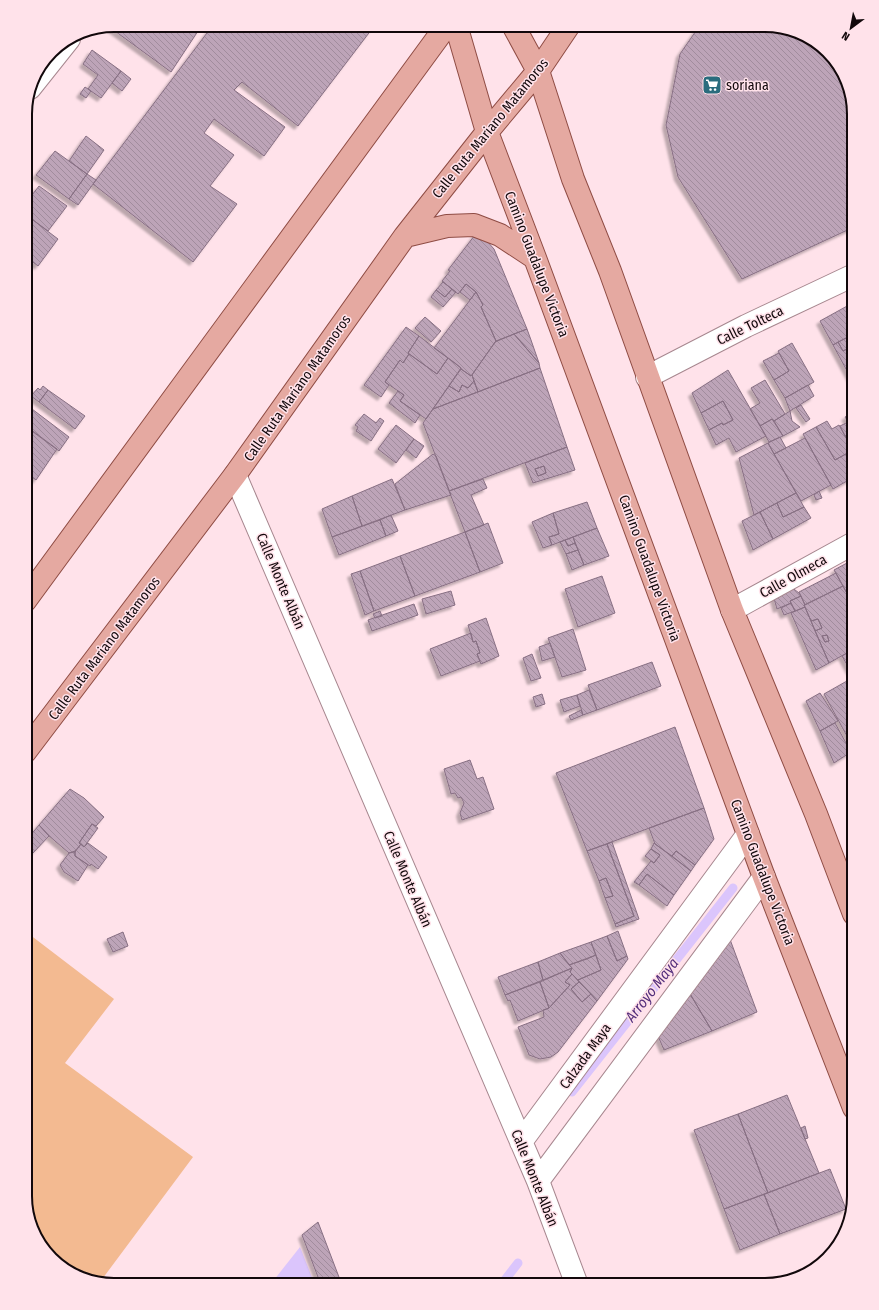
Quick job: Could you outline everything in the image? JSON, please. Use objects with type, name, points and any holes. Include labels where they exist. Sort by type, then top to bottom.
[{"type":"main road","points":[[32,591],[442,32]]},
{"type":"main road","name":"Camino Guadalupe Victoria","points":[[458,32],[487,132],[764,877],[847,1090]]},
{"type":"main road","points":[[517,32],[538,71],[573,178],[610,271],[732,610],[813,808],[847,896]]},
{"type":"main road","name":"Calle Ruta Mariano Matamoros","points":[[32,743],[236,475],[405,236],[487,132],[538,71],[564,32]]},
{"type":"main road","points":[[405,236],[447,226],[474,225],[500,235],[535,258]]},
{"type":"street","name":"Calle Tolteca","points":[[648,377],[746,326],[847,278]]},
{"type":"street","name":"Calle Monte Albán","points":[[236,475],[538,1181],[567,1278]]},
{"type":"street","name":"Calle Olmeca","points":[[732,610],[847,547]]},
{"type":"street","name":"Calzada Maya","points":[[521,1142],[748,834]]},
{"type":"street","points":[[538,1181],[764,877]]},
{"type":"shaded area","points":[[32,936],[114,999],[65,1063],[193,1157],[104,1277],[87,1274],[77,1270],[60,1258],[49,1246],[38,1228],[32,1196]]},
{"type":"shaded area","points":[[300,1247],[312,1278],[276,1278]]},
{"type":"building","points":[[116,32],[197,32],[171,72]]},
{"type":"building","points":[[208,32],[370,32],[298,126],[242,82],[234,90],[285,127],[264,156],[214,119],[204,133],[234,155],[210,186],[237,204],[193,262],[93,184]]},
{"type":"building","points":[[695,32],[771,32],[792,36],[802,40],[819,52],[827,60],[841,82],[846,103],[847,230],[742,279],[678,177],[666,125],[680,54]]},
{"type":"building","points":[[92,50],[121,71],[101,98],[88,89],[98,75],[83,64]]},
{"type":"building","points":[[121,71],[131,79],[122,91],[112,83]]},
{"type":"building","points":[[85,87],[91,91],[86,98],[80,94]]},
{"type":"building","points":[[86,136],[104,150],[87,174],[69,161]]},
{"type":"building","points":[[55,151],[87,174],[69,199],[36,175]]},
{"type":"building","points":[[87,174],[96,180],[78,205],[69,199]]},
{"type":"building","points":[[39,186],[67,206],[48,231],[32,219],[32,195]]},
{"type":"building","points":[[32,219],[58,239],[38,266],[32,261]]},
{"type":"building","points":[[478,231],[494,249],[527,329],[496,341],[481,307],[483,305],[476,292],[466,284],[458,294],[442,281],[450,271],[448,270]]},
{"type":"building","points":[[443,282],[452,289],[445,297],[436,290]]},
{"type":"building","points":[[466,284],[476,292],[470,300],[460,292]]},
{"type":"building","points":[[452,289],[456,292],[443,307],[431,297],[436,290],[445,297]]},
{"type":"building","points":[[476,292],[483,305],[481,307],[496,341],[471,376],[434,348]]},
{"type":"building","points":[[847,306],[847,338],[833,345],[820,321]]},
{"type":"building","points":[[425,317],[441,331],[431,342],[415,328]]},
{"type":"building","points":[[406,327],[419,336],[403,363],[400,360],[385,382],[389,385],[381,397],[364,385]]},
{"type":"building","points":[[527,329],[531,340],[539,363],[514,334]]},
{"type":"building","points":[[514,334],[539,363],[540,368],[478,392],[472,375],[495,342]]},
{"type":"building","points":[[419,336],[448,358],[437,374],[408,353]]},
{"type":"building","points":[[847,338],[847,349],[843,351],[838,342]]},
{"type":"building","points":[[838,342],[843,351],[847,349],[847,371],[833,345]]},
{"type":"building","points":[[792,343],[814,382],[785,398],[774,380],[789,371],[778,351]]},
{"type":"building","points":[[779,353],[789,371],[774,380],[763,361]]},
{"type":"building","points":[[409,354],[437,374],[448,358],[461,368],[426,419],[400,401],[404,395],[385,382],[400,360],[403,363]]},
{"type":"building","points":[[540,368],[567,447],[449,491],[423,423],[433,409]]},
{"type":"building","points":[[461,369],[471,376],[472,375],[474,381],[468,388],[462,385],[459,392],[449,386]]},
{"type":"building","points":[[728,370],[766,436],[736,452],[729,438],[716,445],[709,430],[722,423],[723,425],[733,420],[723,401],[701,413],[692,393]]},
{"type":"building","points":[[765,380],[785,414],[774,421],[772,419],[760,426],[750,409],[760,403],[751,388]]},
{"type":"building","points":[[474,381],[478,392],[433,409],[449,386],[459,392],[462,385],[468,388]]},
{"type":"building","points":[[808,385],[814,396],[790,411],[785,398]]},
{"type":"building","points":[[43,386],[48,390],[39,402],[32,397],[32,395],[38,388],[40,390]]},
{"type":"building","points":[[48,390],[85,416],[75,429],[39,402]]},
{"type":"building","points":[[398,391],[404,395],[400,401],[420,415],[415,423],[389,403]]},
{"type":"building","points":[[723,401],[733,420],[723,425],[722,423],[709,430],[701,413]]},
{"type":"building","points":[[801,405],[810,419],[806,422],[796,408]]},
{"type":"building","points":[[32,409],[69,437],[59,451],[32,431]]},
{"type":"building","points":[[790,411],[792,421],[800,427],[783,436],[774,421]]},
{"type":"building","points":[[364,414],[376,423],[380,418],[384,421],[371,441],[356,431],[358,427],[355,425]]},
{"type":"building","points":[[772,419],[783,436],[769,442],[760,426]]},
{"type":"building","points":[[827,421],[832,429],[839,425],[847,439],[847,453],[835,460],[816,427]]},
{"type":"building","points":[[847,422],[847,435],[845,436],[840,426]]},
{"type":"building","points":[[396,425],[414,439],[396,463],[378,449]]},
{"type":"building","points":[[816,427],[835,460],[847,453],[847,481],[833,489],[803,434]]},
{"type":"building","points":[[32,430],[57,449],[36,480],[32,477]]},
{"type":"building","points":[[780,437],[786,448],[774,454],[768,443]]},
{"type":"building","points":[[805,438],[831,485],[801,501],[774,454]]},
{"type":"building","points":[[414,439],[424,446],[416,458],[406,450]]},
{"type":"building","points":[[768,443],[796,493],[754,515],[739,458]]},
{"type":"building","points":[[567,447],[575,470],[533,483],[525,463]],"holes":[[[544,466],[546,473],[538,476],[535,469]]]},
{"type":"building","points":[[433,454],[436,456],[451,495],[405,510],[395,484]]},
{"type":"building","points":[[544,466],[546,473],[538,476],[535,469]]},
{"type":"building","points":[[392,479],[405,510],[362,526],[352,496]]},
{"type":"building","points":[[483,479],[487,488],[471,495],[484,525],[465,532],[449,491]]},
{"type":"building","points":[[819,491],[822,498],[816,500],[814,495]]},
{"type":"building","points":[[796,493],[804,507],[783,517],[777,503]]},
{"type":"building","points":[[352,496],[362,526],[332,537],[322,509]]},
{"type":"building","points":[[587,502],[597,528],[552,545],[549,537],[559,534],[553,513]]},
{"type":"building","points":[[777,503],[783,517],[804,507],[811,518],[773,539],[760,512]]},
{"type":"building","points":[[760,512],[773,539],[753,550],[742,521]]},
{"type":"building","points":[[553,513],[559,534],[549,537],[552,545],[543,548],[532,522]]},
{"type":"building","points":[[391,515],[398,531],[386,536],[380,520]]},
{"type":"building","points":[[380,520],[386,536],[339,555],[332,537]]},
{"type":"building","points":[[488,523],[503,563],[480,572],[465,532]]},
{"type":"building","points":[[597,528],[609,556],[584,565],[573,537]]},
{"type":"building","points":[[465,532],[480,572],[415,596],[400,556]]},
{"type":"building","points":[[573,537],[575,543],[568,546],[565,540]]},
{"type":"building","points":[[565,540],[568,546],[575,543],[578,550],[566,554],[560,542]]},
{"type":"building","points":[[578,550],[584,565],[572,570],[566,554]]},
{"type":"building","points":[[400,556],[415,596],[374,611],[360,571]]},
{"type":"building","points":[[847,563],[847,593],[834,570]]},
{"type":"building","points":[[360,571],[374,611],[365,615],[351,574]]},
{"type":"building","points":[[836,573],[843,586],[805,605],[799,592]]},
{"type":"building","points":[[602,576],[615,613],[578,627],[565,589]]},
{"type":"building","points":[[790,586],[801,596],[790,601],[791,603],[777,609],[773,595]]},
{"type":"building","points":[[843,586],[847,593],[847,653],[829,663],[815,631],[822,628],[818,619],[811,621],[804,605]],"holes":[[[827,635],[829,641],[825,642],[822,636]]]},
{"type":"building","points":[[451,591],[455,605],[426,614],[422,599]]},
{"type":"building","points":[[801,596],[805,607],[795,611],[790,601]]},
{"type":"building","points":[[791,603],[795,611],[784,615],[781,608]]},
{"type":"building","points":[[414,604],[418,615],[372,631],[368,620]]},
{"type":"building","points":[[805,607],[829,663],[816,670],[791,613]]},
{"type":"building","points":[[380,611],[382,616],[375,618],[373,614]]},
{"type":"building","points":[[486,618],[499,656],[481,664],[477,654],[480,653],[476,641],[473,642],[468,625]]},
{"type":"building","points":[[818,619],[822,628],[815,631],[811,621]]},
{"type":"building","points":[[573,629],[586,670],[562,677],[548,638]]},
{"type":"building","points":[[471,633],[473,642],[476,641],[480,653],[477,654],[480,661],[441,676],[430,649]]},
{"type":"building","points":[[827,635],[829,641],[825,642],[822,636]]},
{"type":"building","points":[[550,643],[555,657],[542,661],[539,647]]},
{"type":"building","points":[[847,653],[847,665],[842,656]]},
{"type":"building","points":[[532,654],[541,678],[531,681],[523,658]]},
{"type":"building","points":[[652,662],[661,686],[597,710],[588,685]]},
{"type":"building","points":[[847,681],[847,736],[824,694]]},
{"type":"building","points":[[589,690],[597,710],[583,715],[577,695]]},
{"type":"building","points":[[820,693],[838,721],[820,731],[806,701]]},
{"type":"building","points":[[542,694],[545,704],[536,707],[533,697]]},
{"type":"building","points":[[577,695],[580,706],[564,712],[560,700]]},
{"type":"building","points":[[581,710],[583,715],[571,720],[569,716]]},
{"type":"building","points":[[835,723],[847,745],[847,755],[834,763],[820,731]]},
{"type":"building","points":[[675,727],[704,808],[587,851],[556,773]]},
{"type":"building","points":[[470,760],[477,779],[483,777],[494,809],[462,820],[460,813],[464,803],[461,797],[458,798],[455,793],[451,794],[444,769]]},
{"type":"building","points":[[70,789],[84,798],[104,817],[96,826],[92,824],[79,843],[81,844],[75,852],[69,853],[39,825]]},
{"type":"building","points":[[704,808],[714,839],[695,865],[676,851],[672,856],[655,844],[649,828]]},
{"type":"building","points":[[92,824],[98,828],[84,847],[79,843]]},
{"type":"building","points":[[39,825],[49,836],[33,853],[32,852],[32,834]]},
{"type":"building","points":[[612,842],[639,919],[616,927],[615,924],[634,916],[607,844]]},
{"type":"building","points":[[88,843],[107,857],[98,869],[91,864],[90,866],[75,856],[75,851],[81,844],[84,847]]},
{"type":"building","points":[[654,843],[691,871],[674,895],[647,874],[639,885],[634,882],[651,861],[654,863],[660,855],[651,849]]},
{"type":"building","points":[[607,844],[634,916],[615,924],[605,898],[613,896],[606,878],[599,881],[587,851]]},
{"type":"building","points":[[651,849],[660,855],[654,863],[645,856]]},
{"type":"building","points":[[75,851],[75,856],[88,865],[78,881],[64,872],[60,865],[69,853]]},
{"type":"building","points":[[676,851],[695,865],[691,871],[672,856]]},
{"type":"building","points":[[647,874],[674,895],[667,906],[639,885]]},
{"type":"building","points":[[606,878],[613,896],[605,898],[599,881]]},
{"type":"building","points":[[618,931],[627,956],[617,961],[607,936]]},
{"type":"building","points":[[123,932],[128,946],[113,952],[107,939]]},
{"type":"building","points":[[728,934],[757,1012],[712,1031],[686,987]]},
{"type":"building","points":[[607,936],[617,961],[627,956],[628,959],[597,1001],[578,980],[601,970],[591,942]]},
{"type":"building","points":[[591,942],[596,955],[587,959],[569,965],[560,953]]},
{"type":"building","points":[[560,953],[572,968],[543,980],[538,962]]},
{"type":"building","points":[[596,955],[601,970],[578,980],[570,972],[572,968],[569,965]]},
{"type":"building","points":[[538,962],[543,980],[505,995],[498,977]]},
{"type":"building","points":[[572,968],[570,972],[572,974],[565,982],[570,985],[549,1008],[540,982]]},
{"type":"building","points":[[572,974],[579,982],[571,989],[582,1002],[591,994],[597,1001],[558,1052],[551,1057],[540,1059],[529,1055],[518,1027],[544,1017],[543,1010],[549,1008],[570,985],[565,982]]},
{"type":"building","points":[[540,982],[549,1008],[518,1021],[510,1000],[508,1001],[505,995]]},
{"type":"building","points":[[579,982],[591,994],[582,1002],[571,989]]},
{"type":"building","points":[[686,987],[712,1031],[664,1050],[655,1029]]},
{"type":"building","points":[[787,1095],[819,1173],[768,1193],[738,1114]]},
{"type":"building","points":[[738,1114],[768,1193],[724,1209],[694,1130]]},
{"type":"building","points":[[805,1126],[808,1138],[805,1139],[801,1128]]},
{"type":"building","points":[[830,1169],[846,1208],[780,1234],[764,1194]]},
{"type":"building","points":[[764,1194],[780,1234],[740,1250],[724,1209]]},
{"type":"building","points":[[318,1222],[339,1278],[318,1278],[302,1235]]},
{"type":"waterway","name":"Arroyo Maya","points":[[572,1092],[733,888]]},
{"type":"waterway","name":"Arroyo Maya","points":[[506,1278],[518,1263]]},
{"type":"place","name":"soriana","points":[[712,85]]}]
